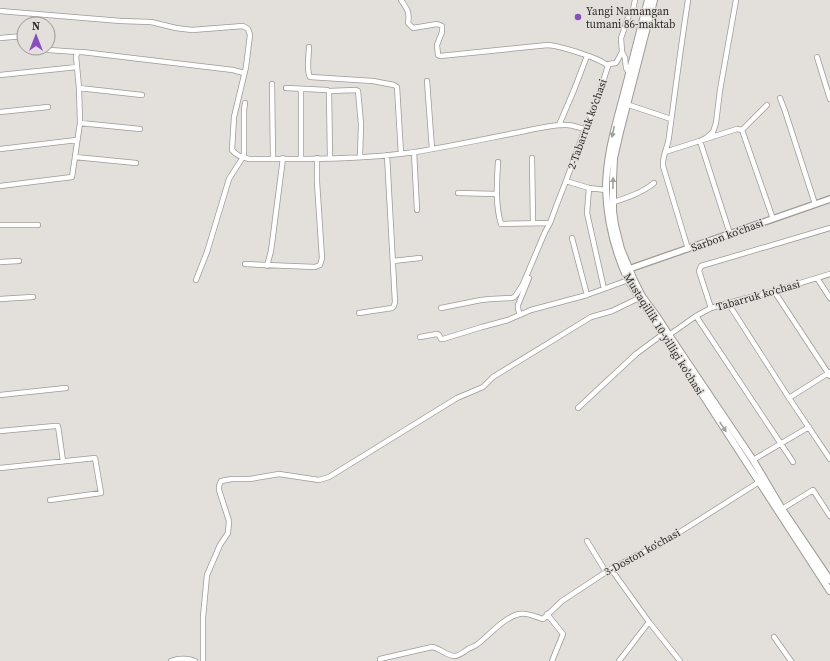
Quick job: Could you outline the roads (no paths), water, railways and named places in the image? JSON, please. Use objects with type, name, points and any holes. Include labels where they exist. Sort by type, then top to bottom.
[{"type":"main road","name":"Mustaqillik 10-yilligi ko'chasi","points":[[610,203],[606,190],[609,153],[614,127],[648,0]]},
{"type":"main road","name":"Mustaqillik 10-yilligi ko'chasi","points":[[654,0],[626,104],[614,158],[609,221],[612,236],[639,298],[666,334],[753,460],[782,509],[830,580]]},
{"type":"main road","name":"Mustaqillik 10-yilligi ko'chasi","points":[[630,279],[656,315],[666,334],[759,482],[830,591]]},
{"type":"street","points":[[401,0],[408,10],[408,24],[413,28],[437,24],[442,26],[442,32],[437,45],[438,55],[440,56],[548,45],[587,56],[601,61],[608,66],[609,64],[616,63],[622,52]]},
{"type":"street","points":[[629,73],[626,68],[625,58],[622,52],[621,38],[636,0]]},
{"type":"street","points":[[688,0],[668,142],[663,161],[663,166],[688,249]]},
{"type":"street","points":[[700,141],[713,132],[716,123],[720,90],[736,0]]},
{"type":"street","points":[[0,11],[151,22],[192,30],[243,26],[248,29],[250,35],[246,67],[234,117],[232,150],[235,154],[249,159],[330,158],[401,154],[559,125],[568,125],[585,129]]},
{"type":"street","points":[[0,38],[16,37]]},
{"type":"street","points":[[310,47],[308,75],[310,77],[373,81],[394,85],[397,87],[401,154]]},
{"type":"street","points":[[56,50],[82,52],[232,70],[244,73]]},
{"type":"street","points":[[0,186],[72,177],[80,124],[76,56],[78,52]]},
{"type":"street","points":[[559,125],[587,56]]},
{"type":"street","points":[[817,57],[830,99]]},
{"type":"street","name":"2-Tabarruk koʻchasi","points":[[441,308],[481,300],[514,297],[520,290],[550,223],[599,94],[608,66]]},
{"type":"street","points":[[0,75],[77,67]]},
{"type":"street","points":[[427,81],[432,149]]},
{"type":"street","points":[[272,84],[273,159]]},
{"type":"street","points":[[79,88],[142,95]]},
{"type":"street","points":[[286,88],[329,91],[358,91],[360,157]]},
{"type":"street","points":[[301,89],[301,158]]},
{"type":"street","points":[[329,91],[330,158]]},
{"type":"street","points":[[780,98],[786,111],[815,204]]},
{"type":"street","points":[[196,280],[207,252],[229,178],[243,157],[245,103]]},
{"type":"street","points":[[626,104],[671,119]]},
{"type":"street","points":[[742,130],[767,105]]},
{"type":"street","points":[[0,112],[48,108]]},
{"type":"street","points":[[80,124],[140,129]]},
{"type":"street","points":[[665,152],[737,129],[742,130]]},
{"type":"street","points":[[742,130],[773,218]]},
{"type":"street","points":[[0,149],[77,140]]},
{"type":"street","points":[[700,141],[730,234]]},
{"type":"street","points":[[414,152],[417,210]]},
{"type":"street","points":[[359,313],[392,308],[395,302],[387,155]]},
{"type":"street","points":[[75,157],[136,163]]},
{"type":"street","points":[[266,266],[271,251],[283,158]]},
{"type":"street","points":[[245,264],[315,267],[320,265],[322,258],[317,158]]},
{"type":"street","points":[[532,158],[533,223]]},
{"type":"street","points":[[498,162],[497,194],[501,224],[550,223]]},
{"type":"street","name":"2-Tabarruk koʻchasi","points":[[566,181],[589,188],[606,190]]},
{"type":"street","points":[[610,203],[629,197],[648,188],[654,183]]},
{"type":"street","points":[[589,188],[587,213],[604,289]]},
{"type":"street","points":[[458,193],[497,194]]},
{"type":"street","name":"Sarbon koʻchasi","points":[[626,270],[773,218],[830,200]]},
{"type":"street","points":[[0,225],[38,225]]},
{"type":"street","points":[[711,308],[699,271],[701,266],[830,228]]},
{"type":"street","name":"2-Tabarruk koʻchasi","points":[[520,315],[518,305],[545,237],[545,232]]},
{"type":"street","points":[[572,238],[587,295]]},
{"type":"street","points":[[393,260],[420,258]]},
{"type":"street","points":[[0,262],[19,261]]},
{"type":"street","name":"Tabarruk koʻchasi","points":[[578,408],[636,354],[666,334],[711,308],[830,274]]},
{"type":"street","points":[[817,278],[830,298]]},
{"type":"street","points":[[420,337],[437,334],[443,339],[508,320],[531,310],[587,295],[630,279]]},
{"type":"street","points":[[774,291],[829,373],[789,398]]},
{"type":"street","points":[[0,299],[33,297]]},
{"type":"street","points":[[203,661],[203,617],[207,575],[220,545],[228,533],[229,522],[219,490],[221,480],[250,479],[279,474],[319,480],[329,477],[457,398],[483,387],[493,377],[591,317],[612,311],[639,298]]},
{"type":"street","points":[[728,303],[830,459]]},
{"type":"street","points":[[696,316],[793,462]]},
{"type":"street","points":[[0,395],[66,388]]},
{"type":"street","points":[[0,431],[58,426],[63,461]]},
{"type":"street","points":[[753,460],[809,428]]},
{"type":"street","points":[[0,468],[96,458],[101,493],[50,500]]},
{"type":"street","name":"3-Doston koʻchasi","points":[[547,614],[562,601],[608,570],[661,544],[759,482]]},
{"type":"street","points":[[782,509],[813,490],[830,516]]},
{"type":"street","points":[[587,541],[680,661]]},
{"type":"street","points":[[454,661],[459,655],[478,644],[505,621],[520,613],[543,619],[547,614],[563,634],[552,661]]},
{"type":"street","points":[[619,661],[649,622]]},
{"type":"street","points":[[774,637],[791,661]]},
{"type":"street","points":[[380,659],[432,647],[435,647],[445,654],[455,656],[459,655]]},
{"type":"street","points":[[171,661],[177,659],[188,659],[195,661]]},
{"type":"place","name":"Yangi Namangan tumani 86-maktab","points":[[578,17]]}]
